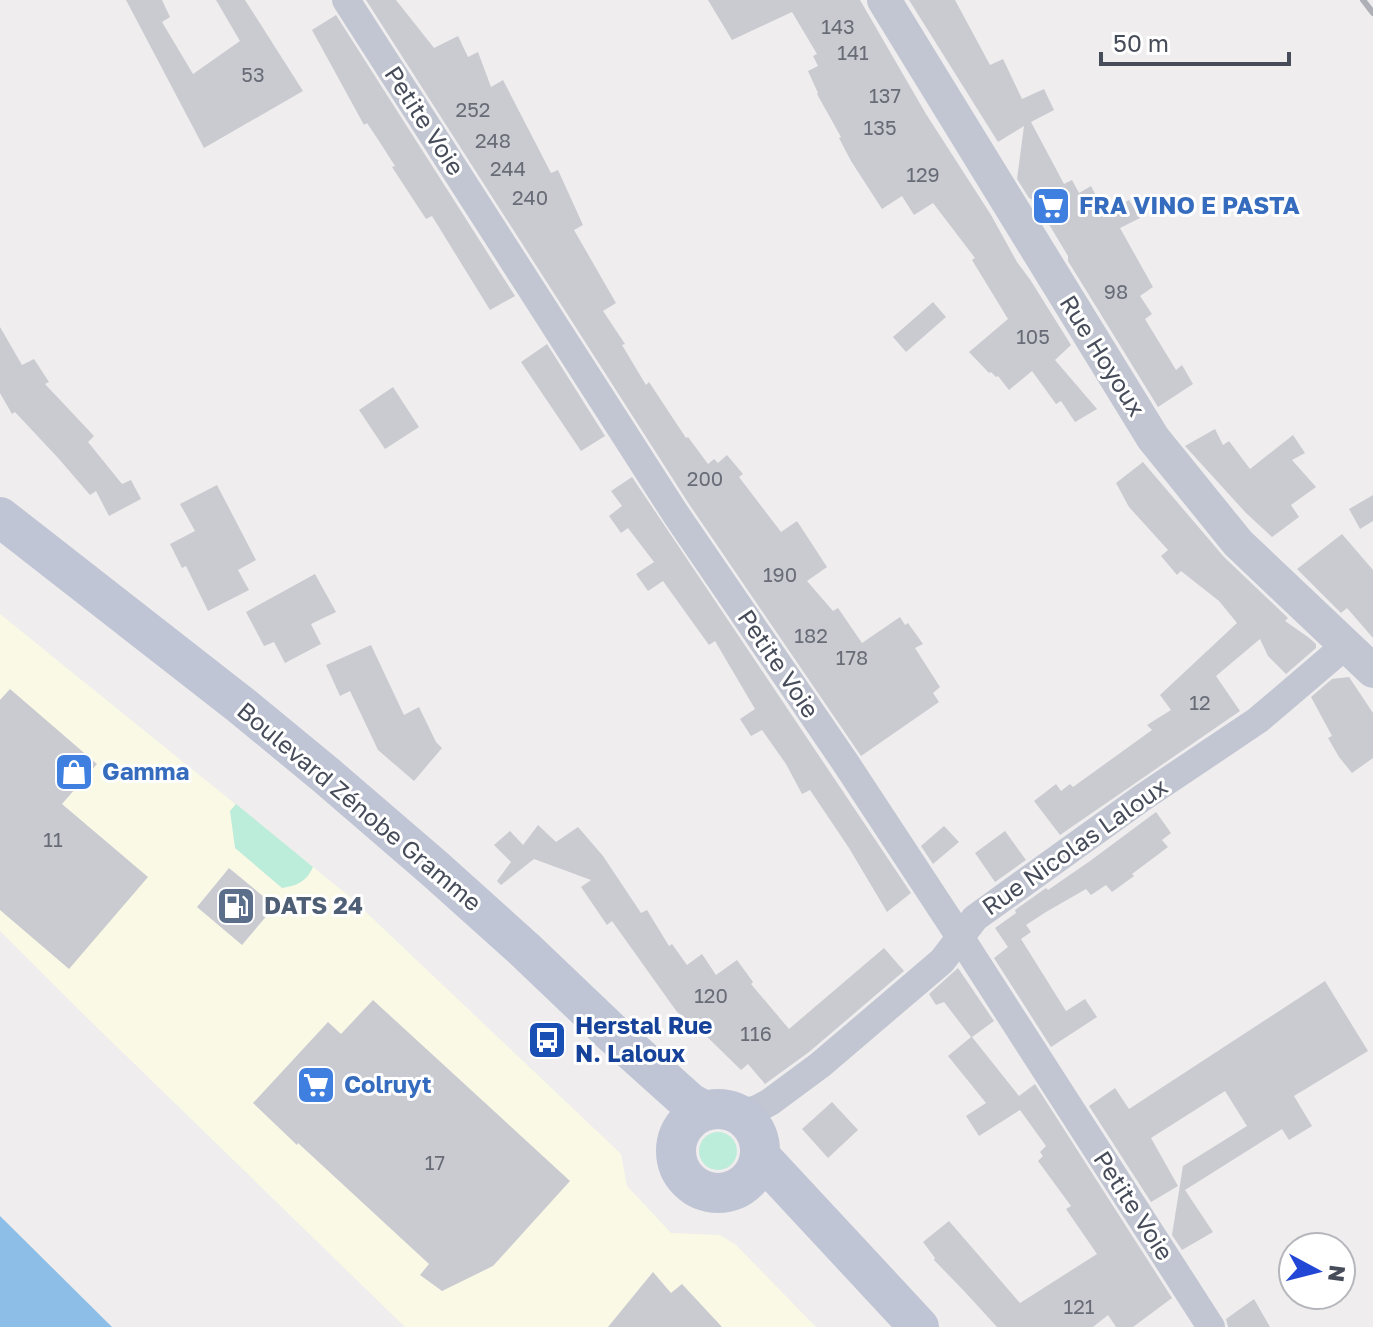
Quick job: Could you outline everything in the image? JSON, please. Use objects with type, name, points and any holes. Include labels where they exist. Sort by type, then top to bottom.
[{"type":"main road","name":"Boulevard Zénobe Gramme","points":[[0,517],[327,776],[513,939],[690,1103],[745,1119],[756,1135],[760,1156],[785,1186],[919,1327]]},
{"type":"main road","points":[[721,1112],[698,1114],[687,1123],[679,1136],[677,1162],[683,1176],[705,1192],[724,1193],[740,1187],[751,1178],[760,1156]]},
{"type":"street","name":"Petite Voie","points":[[346,0],[675,513],[847,765],[1211,1327]]},
{"type":"street","name":"Rue Hoyoux","points":[[884,0],[1153,438],[1238,543],[1373,671]]},
{"type":"street","name":"Rue Nicolas Laloux","points":[[721,1112],[757,1109],[820,1065],[942,961],[975,918],[1142,798],[1258,720],[1346,645]]},
{"type":"shaded area","points":[[0,614],[349,896],[621,1154],[627,1186],[671,1233],[720,1235],[736,1245],[816,1327],[405,1327],[0,931]]},
{"type":"green space","points":[[236,804],[313,867],[305,879],[282,888],[235,848],[230,811]]},
{"type":"green space","points":[[718,1132],[731,1138],[737,1151],[731,1164],[718,1170],[705,1164],[699,1151],[705,1138]]},
{"type":"water","points":[[0,1216],[112,1327],[0,1327]]},
{"type":"building","points":[[126,0],[162,0],[170,17],[162,22],[193,74],[240,41],[216,0],[245,0],[303,91],[204,148]]},
{"type":"building","points":[[366,0],[396,0],[434,48],[458,36],[468,57],[478,52],[491,87],[503,80],[551,173],[558,170],[583,225],[574,230],[616,303],[603,311],[625,344],[622,345],[646,385],[649,382],[686,438],[708,464],[714,459],[718,463],[727,455],[743,474],[739,477],[781,532],[797,521],[827,567],[807,581],[833,611],[838,608],[862,643],[900,617],[905,625],[908,623],[923,644],[915,648],[940,687],[933,693],[939,702],[861,756],[689,504]]},
{"type":"building","points":[[708,0],[860,0],[926,114],[1071,345],[1055,360],[1097,409],[1075,422],[1061,401],[1056,404],[1032,371],[1009,390],[998,376],[989,373],[969,352],[1008,319],[972,260],[975,258],[933,203],[914,215],[902,196],[882,209],[851,161],[817,94],[808,71],[818,66],[813,56],[817,54],[792,12],[732,40]]},
{"type":"building","points":[[909,0],[955,0],[990,65],[1003,59],[1022,99],[1044,89],[1054,110],[1031,122],[1064,184],[1072,180],[1079,193],[1091,186],[1105,213],[1129,200],[1140,218],[1120,228],[1153,287],[1140,296],[1152,314],[1145,319],[1176,370],[1182,365],[1193,384],[1158,407],[1068,261],[1068,256],[1035,201],[1029,198],[1017,179],[1024,126],[998,142]]},
{"type":"building","points":[[336,15],[515,296],[490,310],[432,216],[426,219],[379,141],[367,123],[364,125],[312,30]]},
{"type":"building","points":[[933,302],[946,317],[906,352],[893,337]]},
{"type":"building","points":[[0,327],[22,365],[34,359],[49,382],[45,384],[94,436],[88,442],[122,484],[131,480],[141,499],[109,516],[96,491],[90,495],[15,412],[12,414],[0,393]]},
{"type":"building","points":[[547,344],[605,436],[581,451],[521,362]]},
{"type":"building","points":[[393,387],[419,427],[385,449],[359,410]]},
{"type":"building","points":[[1215,429],[1223,445],[1229,441],[1250,469],[1293,435],[1305,453],[1292,460],[1316,487],[1291,505],[1299,517],[1272,537],[1185,446]]},
{"type":"building","points":[[1143,462],[1224,557],[1288,618],[1285,621],[1316,644],[1316,648],[1286,674],[1268,656],[1260,639],[1216,676],[1240,711],[1060,835],[1034,801],[1056,784],[1061,791],[1070,784],[1073,787],[1152,730],[1147,725],[1171,710],[1160,695],[1237,623],[1219,601],[1181,571],[1177,575],[1161,556],[1168,550],[1129,507],[1116,483]]},
{"type":"building","points":[[632,477],[911,893],[887,912],[810,790],[802,794],[762,730],[751,736],[740,719],[755,709],[715,641],[709,645],[663,581],[648,591],[636,574],[654,562],[628,528],[621,533],[609,516],[622,506],[611,491]]},
{"type":"building","points":[[217,485],[256,560],[238,570],[249,590],[208,611],[186,566],[182,568],[170,544],[195,531],[180,504]]},
{"type":"building","points":[[1373,495],[1373,521],[1360,529],[1349,509]]},
{"type":"building","points":[[1342,534],[1373,570],[1373,638],[1347,608],[1341,613],[1297,569]]},
{"type":"building","points":[[315,574],[336,612],[311,624],[321,644],[285,663],[274,642],[264,646],[246,612]]},
{"type":"building","points":[[371,645],[404,715],[419,707],[442,748],[414,781],[378,750],[350,691],[340,696],[326,665]]},
{"type":"building","points":[[1349,677],[1373,713],[1373,758],[1352,773],[1328,738],[1332,736],[1311,697],[1332,679]]},
{"type":"building","points":[[10,689],[97,764],[62,804],[148,877],[69,969],[0,910],[0,700]]},
{"type":"building","points":[[1156,812],[1171,833],[1162,840],[1168,847],[1112,892],[1106,885],[1091,895],[1086,889],[1026,925],[1031,932],[1021,939],[1066,1011],[1085,999],[1097,1017],[1051,1047],[994,958],[1008,947],[995,928],[1016,913],[1015,910],[1090,861]]},
{"type":"building","points":[[538,825],[556,842],[578,827],[603,856],[641,913],[647,910],[669,946],[672,944],[687,965],[702,954],[716,975],[737,960],[753,982],[751,984],[789,1029],[884,948],[904,971],[809,1052],[765,1084],[748,1064],[741,1070],[677,1012],[612,921],[607,925],[581,887],[591,880],[534,859],[501,885],[497,881],[511,862],[494,845],[510,831],[523,845]]},
{"type":"building","points":[[944,826],[959,842],[933,864],[921,846]]},
{"type":"building","points":[[1005,831],[1026,860],[995,882],[975,853]]},
{"type":"building","name":"DATS 24","points":[[229,868],[275,906],[242,945],[197,907]]},
{"type":"building","points":[[958,968],[994,1021],[972,1037],[1019,1096],[1035,1084],[1172,1298],[1133,1327],[1116,1327],[1108,1315],[1093,1327],[997,1327],[934,1260],[923,1242],[949,1221],[1020,1303],[1097,1254],[1066,1209],[1071,1206],[1038,1161],[1043,1156],[1040,1152],[1046,1146],[1020,1110],[979,1136],[966,1116],[986,1103],[948,1056],[971,1037],[944,1002],[936,1005],[929,994]]},
{"type":"building","points":[[1325,981],[1368,1051],[1294,1096],[1312,1126],[1289,1140],[1282,1129],[1185,1190],[1213,1232],[1182,1250],[1172,1235],[1183,1166],[1247,1126],[1225,1091],[1151,1138],[1178,1186],[1151,1202],[1089,1106],[1115,1088],[1129,1109]]},
{"type":"building","points":[[373,1000],[570,1181],[493,1266],[442,1291],[420,1275],[429,1264],[253,1103],[328,1022],[341,1034]]},
{"type":"building","points":[[832,1102],[858,1130],[828,1158],[802,1129]]},
{"type":"building","points":[[653,1272],[671,1293],[682,1284],[722,1327],[608,1327]]},
{"type":"building","points":[[1254,1299],[1270,1327],[1228,1327],[1226,1319]]},
{"type":"railway","points":[[1363,0],[1373,13]]},
{"type":"place","name":"FRA VINO E PASTA","points":[[1051,206]]},
{"type":"place","name":"Gamma","points":[[74,772]]},
{"type":"place","name":"DATS 24","points":[[236,906]]},
{"type":"place","name":"Herstal Rue N. Laloux","points":[[547,1040]]},
{"type":"place","name":"Colruyt","points":[[316,1085]]}]
